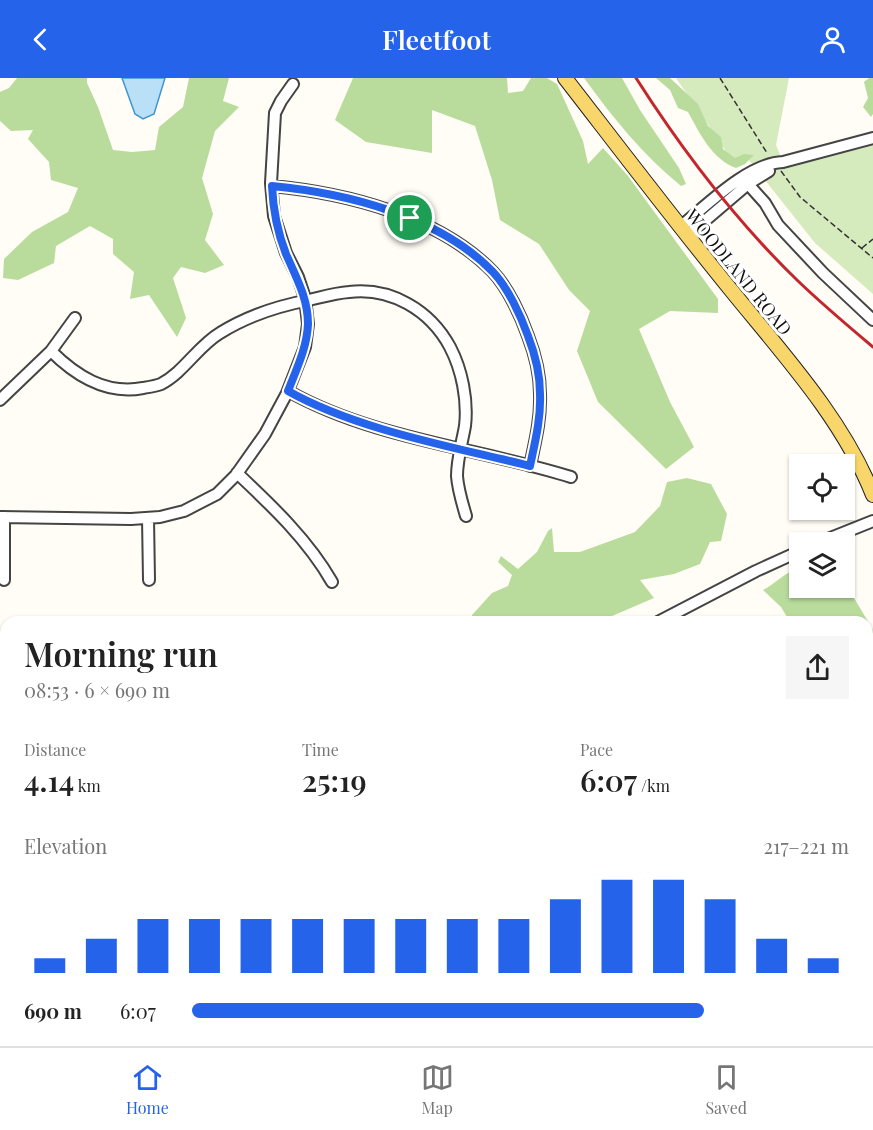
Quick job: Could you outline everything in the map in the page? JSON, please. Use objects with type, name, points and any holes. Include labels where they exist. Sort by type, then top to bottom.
[{"type":"main road","name":"WOODLAND ROAD","points":[[565,78],[822,406],[844,437],[873,495]]},
{"type":"street","points":[[4,580],[2,517],[148,518],[184,511],[217,494],[237,473],[265,434],[288,391],[305,347],[308,324],[305,299],[274,216],[272,186],[275,113],[293,84]]},
{"type":"street","points":[[683,231],[743,178],[777,164],[873,138]]},
{"type":"street","points":[[683,231],[777,164]]},
{"type":"street","points":[[748,184],[765,203],[778,225],[823,273],[873,320]]},
{"type":"street","points":[[272,186],[309,189],[343,196],[410,218],[459,245],[494,273],[521,315],[535,355],[540,392],[539,424],[530,466]]},
{"type":"street","points":[[51,351],[75,373],[106,388],[138,389],[161,384],[219,333],[267,310],[305,299],[348,292],[369,291],[390,296],[420,309],[435,324],[451,348],[464,387],[465,424],[457,474],[459,494],[466,516]]},
{"type":"street","points":[[0,400],[51,351],[75,318]]},
{"type":"street","points":[[288,391],[340,415],[571,477]]},
{"type":"street","points":[[237,473],[277,511],[321,563],[332,582]]},
{"type":"street","points":[[148,518],[149,580]]},
{"type":"street","points":[[846,532],[873,521]]},
{"type":"street","points":[[669,616],[756,570],[789,556]]},
{"type":"path","points":[[720,78],[800,197],[873,258]]},
{"type":"path","points":[[861,249],[873,239]]},
{"type":"green space","points":[[17,78],[87,78],[113,150],[132,152],[155,150],[159,127],[183,107],[189,78],[229,78],[223,101],[239,107],[215,131],[202,178],[213,214],[205,240],[224,265],[205,273],[181,267],[173,278],[186,318],[177,337],[149,295],[130,299],[134,272],[113,254],[113,239],[90,226],[56,246],[54,263],[18,280],[3,278],[4,259],[32,232],[68,212],[78,188],[51,180],[49,162],[28,139],[33,130],[11,131],[0,121],[0,92],[9,88]]},
{"type":"green space","points":[[353,78],[507,78],[508,93],[523,91],[531,78],[547,78],[557,84],[583,141],[588,164],[603,148],[628,176],[718,299],[718,313],[670,311],[639,329],[670,402],[694,447],[666,469],[598,402],[577,351],[590,311],[569,290],[539,244],[500,220],[492,180],[475,126],[432,110],[432,153],[366,142],[335,120]]},
{"type":"green space","points":[[584,78],[622,78],[640,110],[679,168],[686,184],[681,186],[641,149],[617,122]]},
{"type":"green space","points":[[656,78],[670,78],[698,104],[708,126],[721,137],[723,149],[735,158],[744,154],[754,155],[745,164],[736,168],[720,159],[697,129],[688,112],[678,108],[670,90]]},
{"type":"green space","points":[[676,78],[789,78],[776,145],[783,162],[873,138],[873,294],[815,243],[748,159],[734,163]]},
{"type":"green space","points":[[873,78],[873,114],[871,117],[863,107],[868,98],[864,82]]},
{"type":"green space","points":[[687,478],[711,484],[727,514],[721,541],[710,542],[700,564],[674,574],[640,580],[654,598],[612,616],[472,616],[492,593],[508,586],[512,575],[498,562],[501,556],[518,569],[537,552],[548,531],[552,528],[554,552],[580,552],[635,532],[660,506],[667,482]]},
{"type":"green space","points":[[789,572],[789,598],[854,598],[865,616],[786,616],[781,607],[763,590]]},
{"type":"water","points":[[122,78],[165,78],[154,114],[143,119],[135,114]]},
{"type":"railway","points":[[636,78],[691,158],[753,234],[807,290],[873,347]]},
{"type":"route","points":[[272,186],[309,189],[343,196],[410,218],[459,245],[494,273],[521,315],[535,355],[540,392],[539,424],[530,466],[384,429],[340,415],[288,391],[305,347],[308,324],[305,298],[286,253],[274,216],[272,186]]}]
